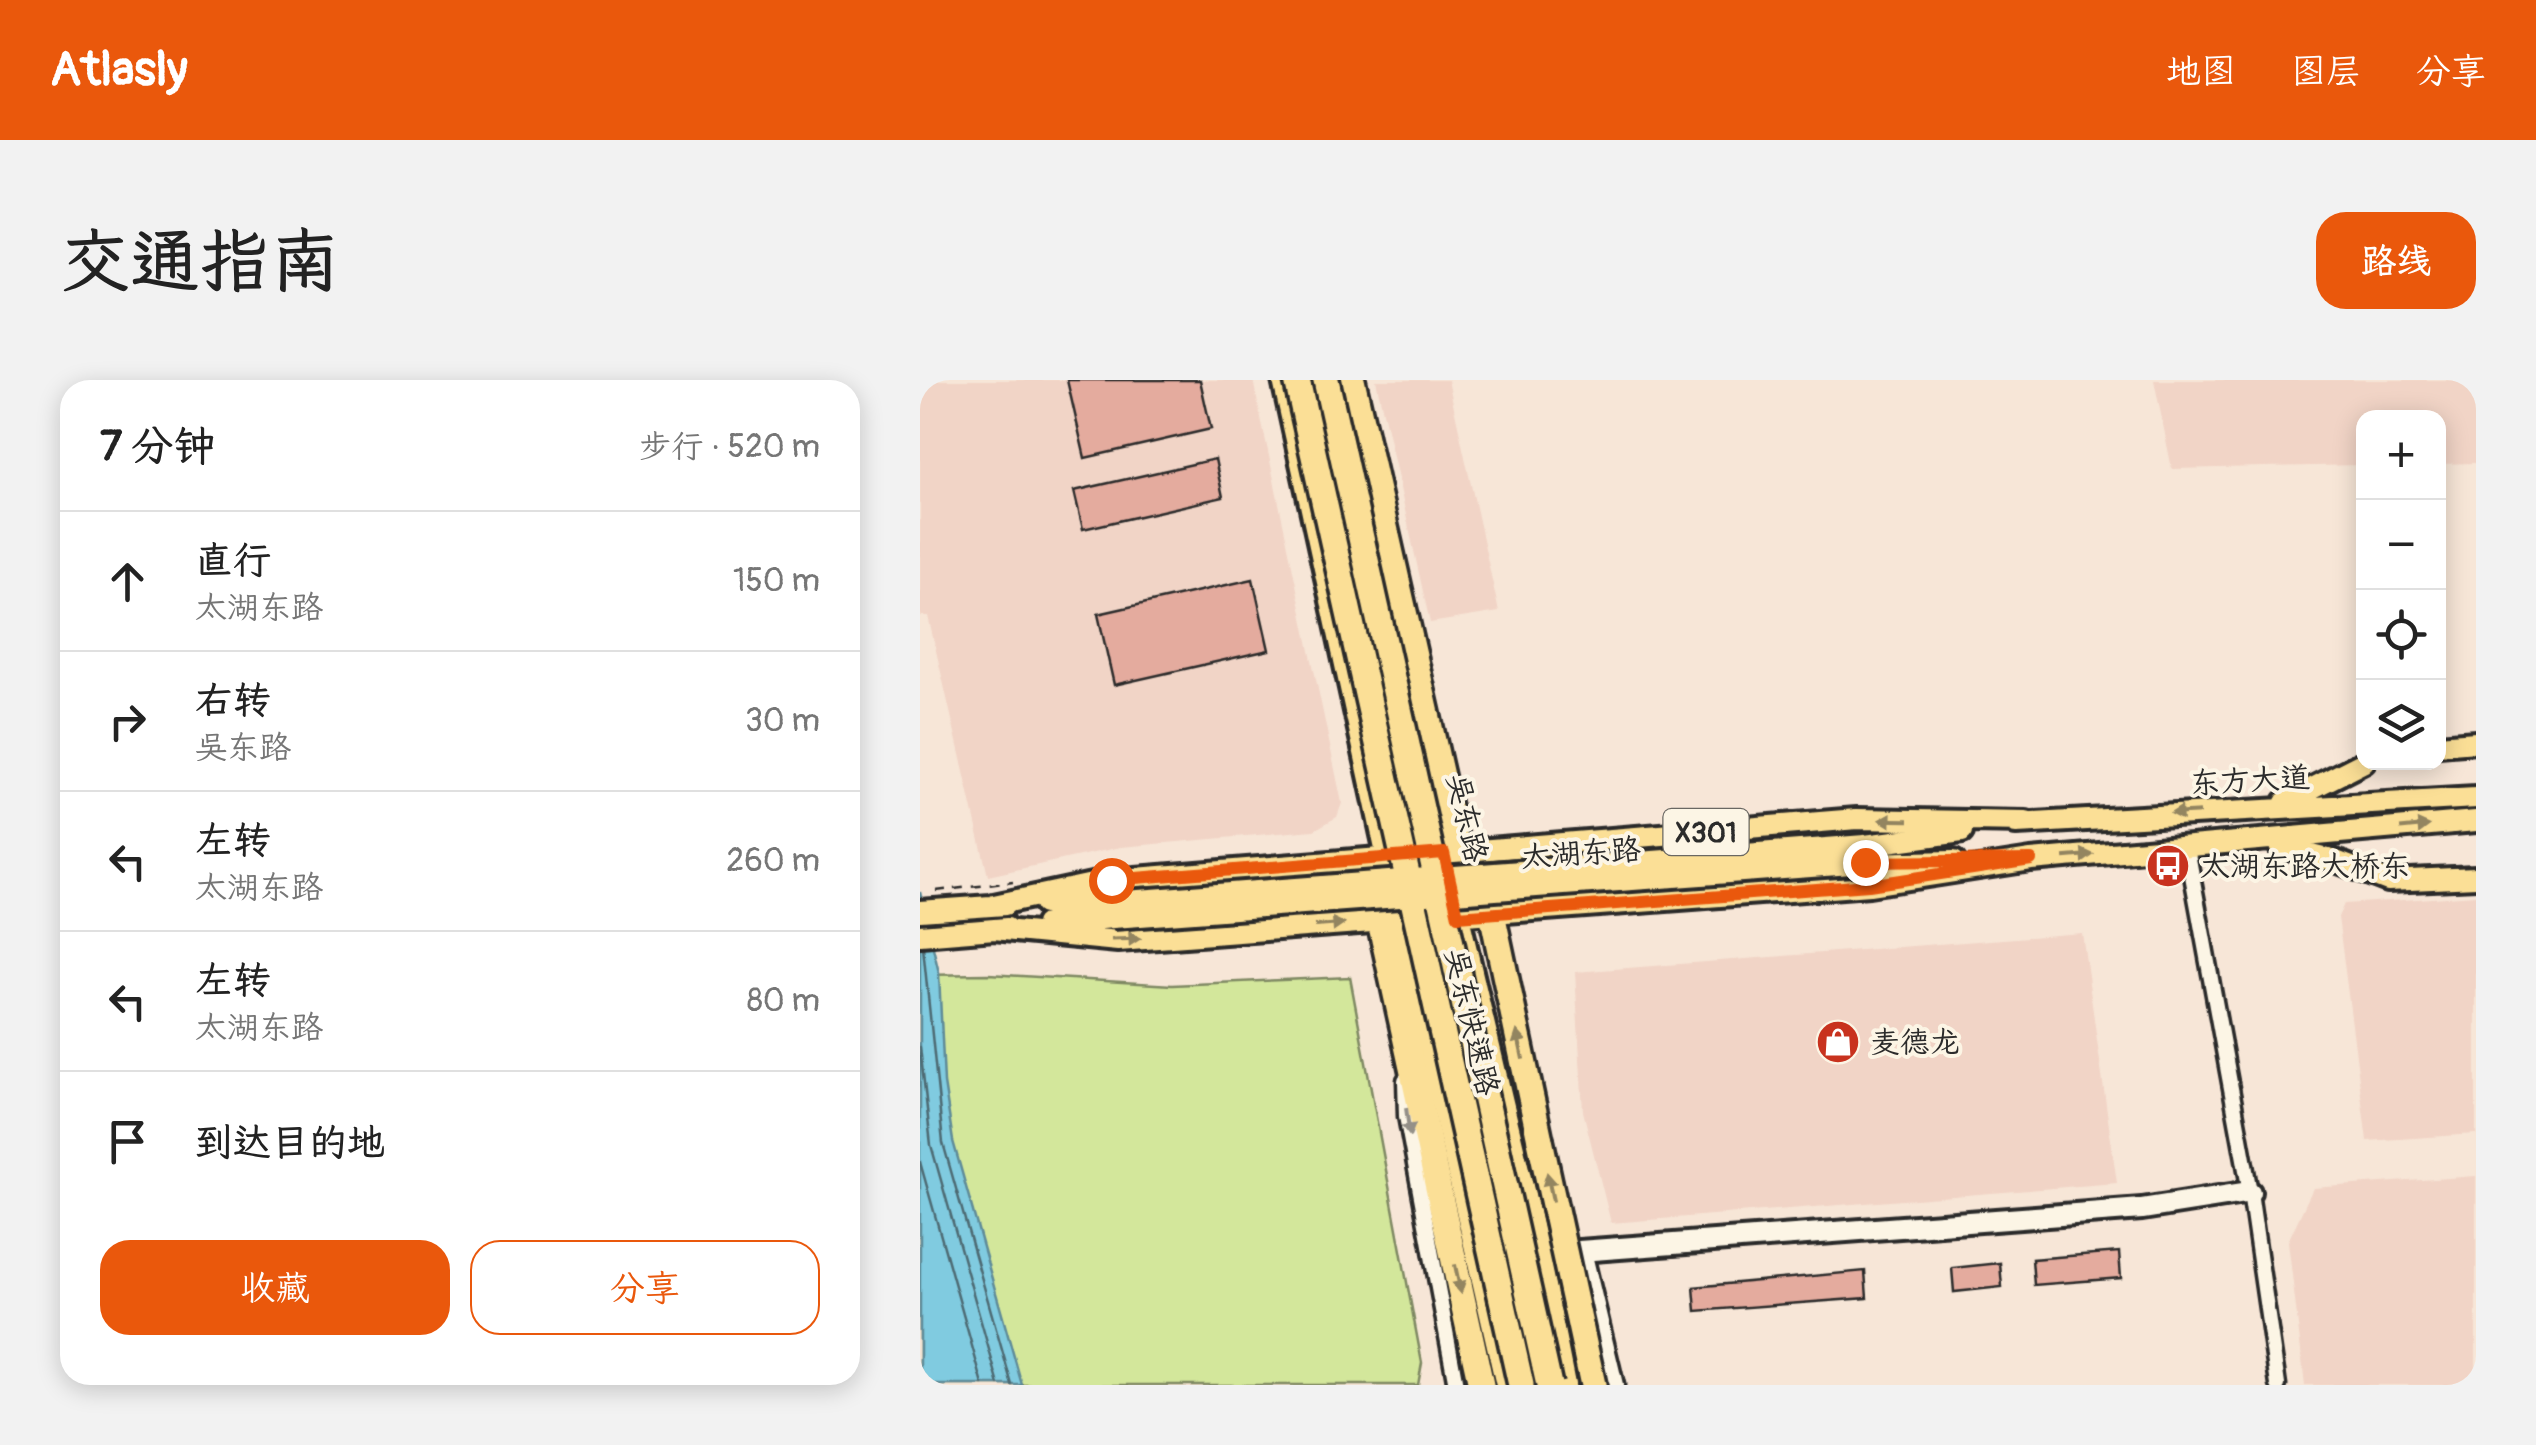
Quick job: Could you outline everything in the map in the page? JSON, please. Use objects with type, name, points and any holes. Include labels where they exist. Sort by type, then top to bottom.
[{"type":"highway","name":"吴东快速路","points":[[1297,380],[1521,1385]]},
{"type":"highway","name":"吴东快速路","points":[[1326,380],[1549,1385]]},
{"type":"highway","points":[[1352,380],[1451,852],[1492,913],[1594,1385]]},
{"type":"highway","points":[[1387,857],[1390,920],[1403,1024],[1480,1385]]},
{"type":"main road","points":[[1283,380],[1387,857]]},
{"type":"main road","name":"吴东路","points":[[1340,380],[1451,852],[1458,916],[1539,1254],[1565,1385]]},
{"type":"main road","points":[[2446,744],[2476,742]]},
{"type":"main road","points":[[2249,810],[2304,795],[2356,767]]},
{"type":"main road","points":[[2361,770],[2359,789],[2376,805]]},
{"type":"main road","name":"东方大道","points":[[2026,822],[2476,798]]},
{"type":"main road","name":"太湖东路","points":[[994,905],[1111,880],[1387,857],[1857,820],[2026,822]]},
{"type":"main road","name":"东方大道","points":[[2031,860],[2249,844],[2476,821]]},
{"type":"main road","name":"太湖东路","points":[[920,935],[1865,854],[2026,822]]},
{"type":"main road","points":[[2371,874],[2360,861],[2360,850],[2364,840],[2377,830]]},
{"type":"main road","points":[[2249,844],[2312,854],[2403,882],[2476,877]]},
{"type":"main road","name":"太湖东路","points":[[920,911],[1865,854],[2031,860]]},
{"type":"main road","name":"太湖东路","points":[[994,929],[1118,941],[1869,885],[2031,860]]},
{"type":"main road","points":[[1390,920],[1506,1385]]},
{"type":"street","points":[[2188,848],[2250,1192],[2278,1385]]},
{"type":"street","points":[[1403,1024],[1406,1116],[1456,1385]]},
{"type":"street","points":[[1574,1385],[1539,1254],[2142,1209],[2250,1192]]},
{"type":"street","points":[[1584,1251],[1616,1385]]},
{"type":"path","points":[[936,891],[1026,879]]},
{"type":"shaded area","points":[[920,380],[1253,380],[1342,803],[1337,817],[1314,830],[1121,847],[988,876],[928,616],[920,616]]},
{"type":"shaded area","points":[[1376,380],[1448,380],[1499,612],[1430,623]]},
{"type":"shaded area","points":[[2154,380],[2476,380],[2476,463],[2446,464],[2446,410],[2356,410],[2356,465],[2172,469]]},
{"type":"shaded area","points":[[2476,895],[2476,1134],[2367,1141],[2338,917],[2344,904]]},
{"type":"shaded area","name":"麦德龙","points":[[2082,933],[2117,1183],[1611,1223],[1583,1111],[1575,972]]},
{"type":"shaded area","points":[[2476,1176],[2476,1385],[2305,1385],[2288,1241],[2313,1188]]},
{"type":"green space","points":[[988,974],[1172,985],[1350,977],[1422,1363],[1418,1385],[920,1385],[920,975]]},
{"type":"water","points":[[920,892],[939,973],[944,1083],[953,1141],[1022,1385],[920,1385]]},
{"type":"building","points":[[1067,380],[1200,380],[1211,429],[1085,458]]},
{"type":"building","points":[[1215,459],[1223,497],[1083,529],[1074,491]]},
{"type":"building","points":[[1253,579],[1269,650],[1114,685],[1098,614]]},
{"type":"building","points":[[2119,1252],[2121,1278],[2034,1285],[2032,1259]]},
{"type":"building","points":[[2000,1263],[2002,1287],[1954,1292],[1952,1268]]},
{"type":"building","points":[[1865,1271],[1867,1298],[1696,1311],[1694,1287]]},
{"type":"place","name":"太湖东路大桥东","points":[[2168,866]]},
{"type":"place","name":"麦德龙","points":[[1838,1042]]},
{"type":"route","points":[[1111,880],[1444,853],[1458,916],[1869,885],[2031,860],[1865,862]]}]
